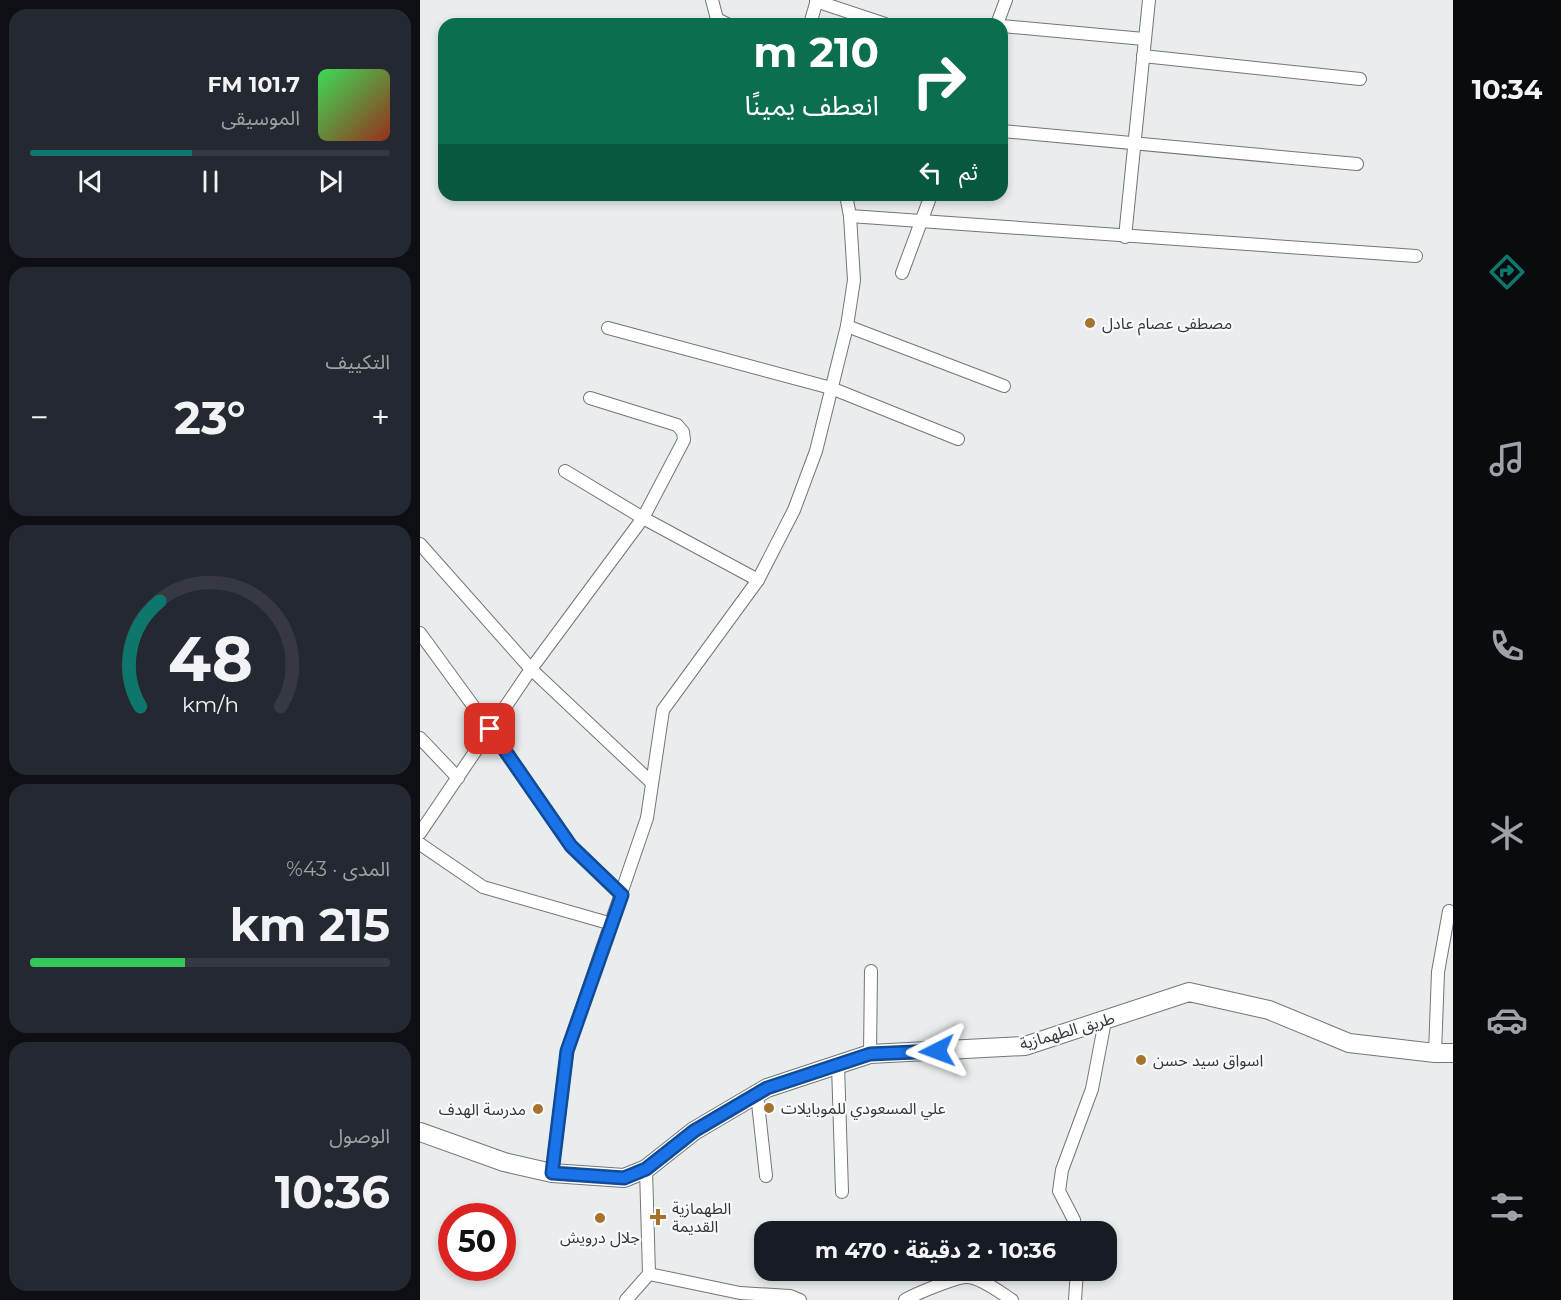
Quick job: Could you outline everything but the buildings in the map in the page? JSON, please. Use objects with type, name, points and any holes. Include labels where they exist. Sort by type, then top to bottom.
[{"type":"main road","name":"طريق الطهمازية","points":[[420,1132],[504,1162],[552,1173],[624,1178],[646,1169],[694,1131],[767,1088],[870,1054],[1025,1046],[1189,993],[1269,1010],[1349,1043],[1444,1053]]},
{"type":"street","points":[[712,0],[717,18]]},
{"type":"street","points":[[999,18],[1006,0]]},
{"type":"street","points":[[1125,237],[1149,0]]},
{"type":"street","points":[[812,18],[816,1],[867,18]]},
{"type":"street","points":[[1008,27],[1144,39]]},
{"type":"street","points":[[1143,56],[1360,79]]},
{"type":"street","points":[[1008,132],[1357,164]]},
{"type":"street","points":[[552,1173],[567,1051],[647,818],[663,710],[758,580],[798,500],[816,451],[847,326],[854,280],[847,201]]},
{"type":"street","points":[[902,273],[929,201]]},
{"type":"street","points":[[850,216],[1416,256]]},
{"type":"street","points":[[847,326],[1004,386]]},
{"type":"street","points":[[608,328],[831,388],[958,439]]},
{"type":"street","points":[[420,833],[531,669],[643,518],[684,440],[683,432],[677,425],[590,398]]},
{"type":"street","points":[[565,471],[643,518],[758,580]]},
{"type":"street","points":[[420,544],[531,669],[652,783]]},
{"type":"street","points":[[420,633],[571,846],[622,895]]},
{"type":"street","points":[[420,738],[458,778]]},
{"type":"street","points":[[420,844],[483,887],[612,924]]},
{"type":"street","points":[[1444,1053],[1438,972],[1449,911]]},
{"type":"street","points":[[870,1054],[871,971]]},
{"type":"street","points":[[1074,1221],[1059,1191],[1062,1170],[1092,1089],[1106,1021]]},
{"type":"street","points":[[838,1065],[842,1192]]},
{"type":"street","points":[[757,1094],[766,1176]]},
{"type":"street","points":[[626,1300],[650,1274],[646,1169]]},
{"type":"street","points":[[650,1274],[740,1296],[790,1296],[800,1300]]},
{"type":"street","points":[[904,1300],[967,1276],[983,1282],[1012,1300]]},
{"type":"street","points":[[1075,1300],[1076,1281]]},
{"type":"place","name":"مصطفى عصام عادل","points":[[1090,323]]},
{"type":"place","name":"اسواق سيد حسن","points":[[1141,1060]]},
{"type":"place","name":"علي المسعودي للموبايلات","points":[[769,1108]]},
{"type":"place","name":"مدرسة الهدف","points":[[538,1109]]},
{"type":"place","name":"الطهمازية القديمة","points":[[658,1217]]},
{"type":"place","name":"جلال درويش","points":[[600,1218]]},
{"type":"route","points":[[490,729],[571,846],[622,895],[567,1051],[552,1173],[624,1178],[646,1169],[694,1131],[767,1088],[870,1054],[937,1051]]}]
